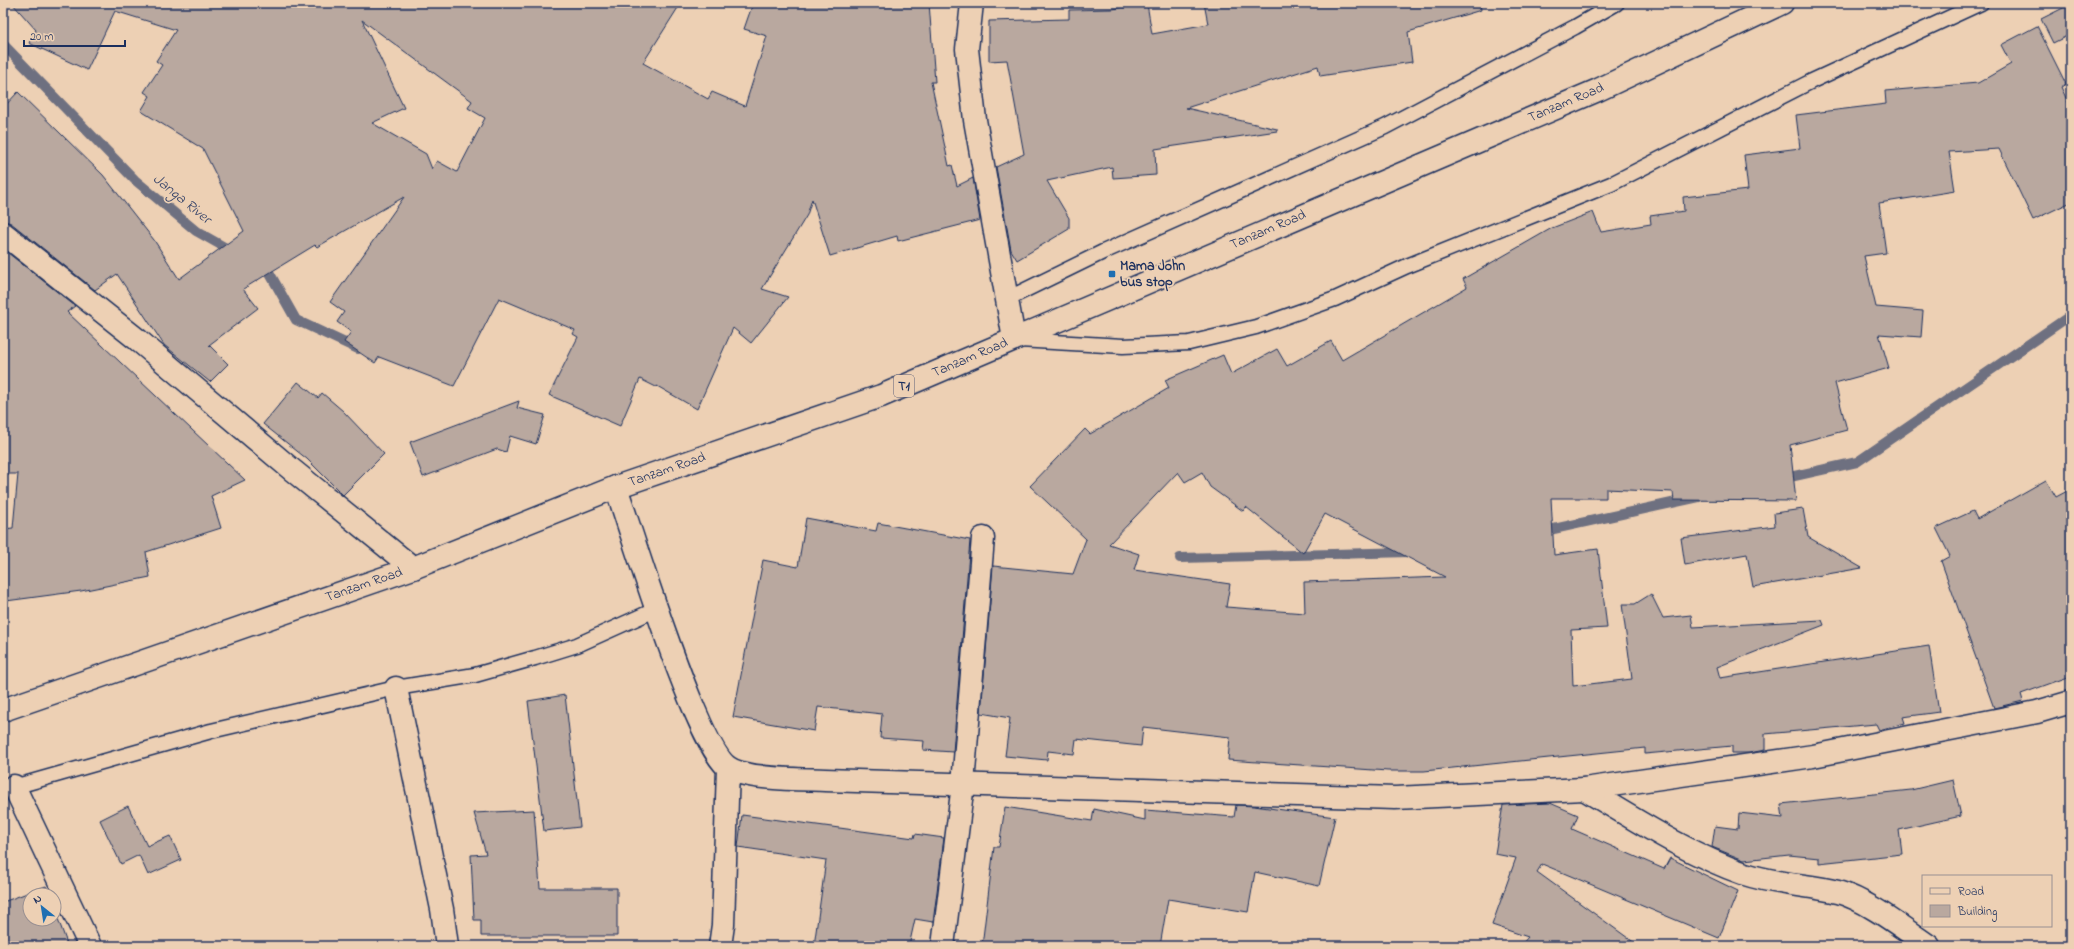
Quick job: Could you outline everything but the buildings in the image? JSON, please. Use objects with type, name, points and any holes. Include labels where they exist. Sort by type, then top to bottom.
[{"type":"main road","points":[[972,3],[967,49],[975,120],[1014,339]]},
{"type":"main road","name":"Tanzam Road","points":[[3,710],[413,568],[616,487],[881,396],[1598,90],[1782,3]]},
{"type":"main road","points":[[3,233],[138,340],[291,469],[413,568]]},
{"type":"main road","points":[[616,487],[657,609],[697,717],[708,740],[728,768],[738,772],[771,777],[1395,798],[1584,789],[1813,756],[2037,712],[2071,702]]},
{"type":"main road","points":[[944,946],[963,784],[983,538]]},
{"type":"main road","points":[[396,688],[442,909],[448,946]]},
{"type":"main road","points":[[720,946],[723,925],[728,768]]},
{"type":"main road","points":[[9,788],[90,946]]},
{"type":"main road","points":[[1584,789],[1660,834],[1698,854],[1746,874],[1839,893],[1861,902],[1929,946]]},
{"type":"lane","points":[[1007,299],[1103,252],[1385,128],[1575,28],[1617,3]]},
{"type":"lane","points":[[1014,339],[1131,346],[1189,342],[1256,327],[1335,298],[1407,266],[1611,184],[1812,81],[1981,3]]},
{"type":"lane","points":[[9,788],[211,731],[396,688],[475,675],[577,645],[657,609]]},
{"type":"waterway","name":"Janga River","points":[[3,44],[135,180],[196,231],[235,253]]},
{"type":"waterway","name":"Janga River","points":[[258,266],[269,272],[296,320],[358,349]]},
{"type":"waterway","points":[[1781,479],[1857,462],[2071,315]]},
{"type":"waterway","points":[[1540,532],[1699,497]]},
{"type":"waterway","points":[[1180,558],[1410,552]]},
{"type":"place","name":"Mama John bus stop","points":[[1112,274]]}]
